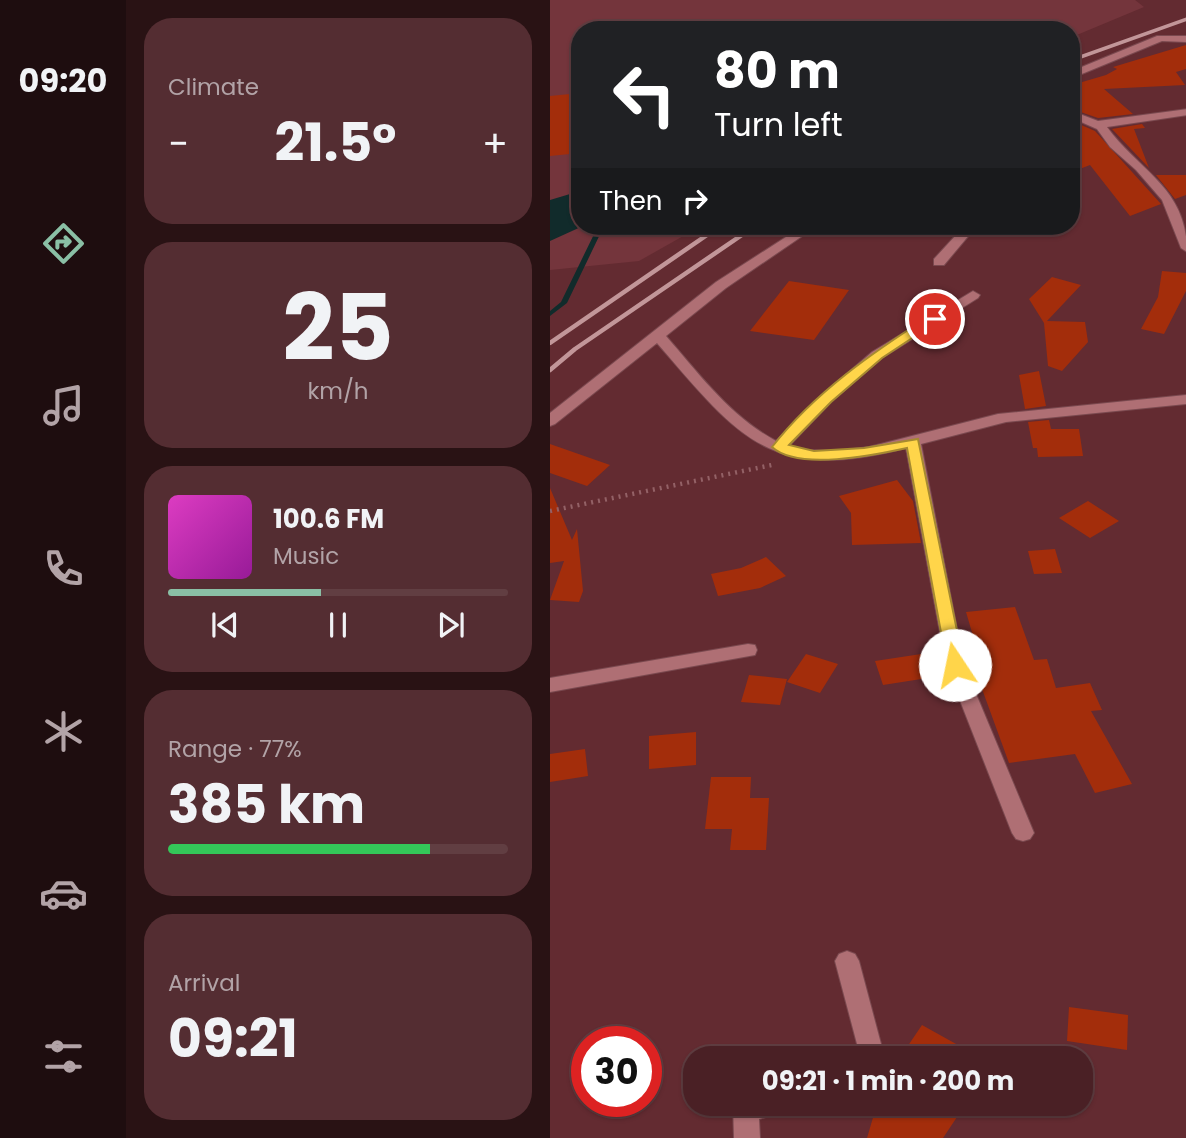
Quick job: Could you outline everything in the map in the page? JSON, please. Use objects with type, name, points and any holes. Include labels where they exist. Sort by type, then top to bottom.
[{"type":"street","points":[[1080,72],[1161,38],[1186,39]]},
{"type":"street","points":[[1101,127],[1102,123],[1112,121],[1186,112]]},
{"type":"street","points":[[1080,118],[1101,127],[1114,145],[1140,167],[1168,199],[1181,216],[1186,248]]},
{"type":"street","points":[[550,421],[721,285],[797,235]]},
{"type":"street","points":[[939,262],[963,235]]},
{"type":"street","points":[[779,447],[826,399],[877,355],[973,295]]},
{"type":"street","points":[[658,335],[716,402],[750,433],[779,447],[814,456],[864,453],[992,419],[1186,400]]},
{"type":"street","points":[[913,442],[955,665],[1023,833]]},
{"type":"street","points":[[550,684],[748,650]]},
{"type":"street","points":[[846,961],[869,1046]]},
{"type":"street","points":[[747,1116],[747,1138]]},
{"type":"path","points":[[550,511],[814,456]]},
{"type":"shaded area","points":[[550,0],[1135,0],[1144,7],[1080,34],[1080,21],[571,21],[571,235],[685,235],[639,261],[550,270]]},
{"type":"water","points":[[571,194],[571,231],[550,241],[550,200]]},
{"type":"building","points":[[1186,45],[1186,69],[1176,72],[1185,85],[1104,89],[1133,114],[1098,118],[1080,112],[1080,83],[1117,69],[1113,67]]},
{"type":"building","points":[[571,94],[571,154],[550,156],[550,96]]},
{"type":"building","points":[[1080,124],[1095,131],[1161,204],[1130,216],[1090,165],[1080,169]]},
{"type":"building","points":[[1142,124],[1145,128],[1134,129],[1149,168],[1112,129]]},
{"type":"building","points":[[1156,175],[1186,175],[1186,195],[1175,199]]},
{"type":"building","points":[[1162,271],[1186,273],[1186,291],[1164,334],[1141,329],[1158,297]]},
{"type":"building","points":[[1052,277],[1081,285],[1047,321],[1085,322],[1088,342],[1062,371],[1048,366],[1044,323],[1029,299]]},
{"type":"building","points":[[789,281],[849,290],[814,340],[750,331]]},
{"type":"building","points":[[1039,371],[1046,406],[1025,409],[1019,375]]},
{"type":"building","points":[[1049,420],[1051,429],[1079,429],[1083,456],[1038,457],[1037,448],[1033,448],[1028,422]]},
{"type":"building","points":[[550,444],[610,465],[587,486],[550,473]]},
{"type":"building","points":[[897,480],[913,501],[921,543],[852,545],[851,513],[839,496]]},
{"type":"building","points":[[550,488],[572,540],[577,529],[583,591],[579,602],[550,600],[564,561],[550,563]]},
{"type":"building","points":[[1088,501],[1119,521],[1090,538],[1059,518]]},
{"type":"building","points":[[1055,549],[1062,573],[1034,574],[1028,551]]},
{"type":"building","points":[[766,557],[786,576],[760,588],[718,596],[711,574],[741,568]]},
{"type":"building","points":[[1015,607],[1034,660],[1047,659],[1056,688],[1090,683],[1102,710],[1091,711],[1132,784],[1095,793],[1075,754],[1009,763],[982,689],[977,689],[963,648],[976,646],[966,612]]},
{"type":"building","points":[[941,651],[947,675],[883,685],[875,661]]},
{"type":"building","points":[[806,654],[838,664],[820,693],[787,682]]},
{"type":"building","points":[[749,675],[787,679],[780,705],[741,702]]},
{"type":"building","points":[[696,732],[696,765],[649,769],[649,736]]},
{"type":"building","points":[[585,749],[588,776],[550,782],[550,754]]},
{"type":"building","points":[[711,777],[751,777],[750,798],[769,798],[766,850],[730,850],[732,829],[705,829]]},
{"type":"building","points":[[1069,1007],[1128,1015],[1127,1050],[1067,1041]]},
{"type":"building","points":[[922,1025],[960,1046],[908,1046]]},
{"type":"building","points":[[873,1116],[957,1117],[943,1138],[867,1138]]},
{"type":"waterway","points":[[550,314],[564,303],[597,235]]},
{"type":"railway","points":[[1080,57],[1187,19]]},
{"type":"railway","points":[[550,343],[707,235]]},
{"type":"railway","points":[[550,370],[575,349],[742,235]]},
{"type":"route","points":[[935,319],[877,355],[826,399],[779,447],[814,456],[864,453],[913,442],[955,665]]}]
